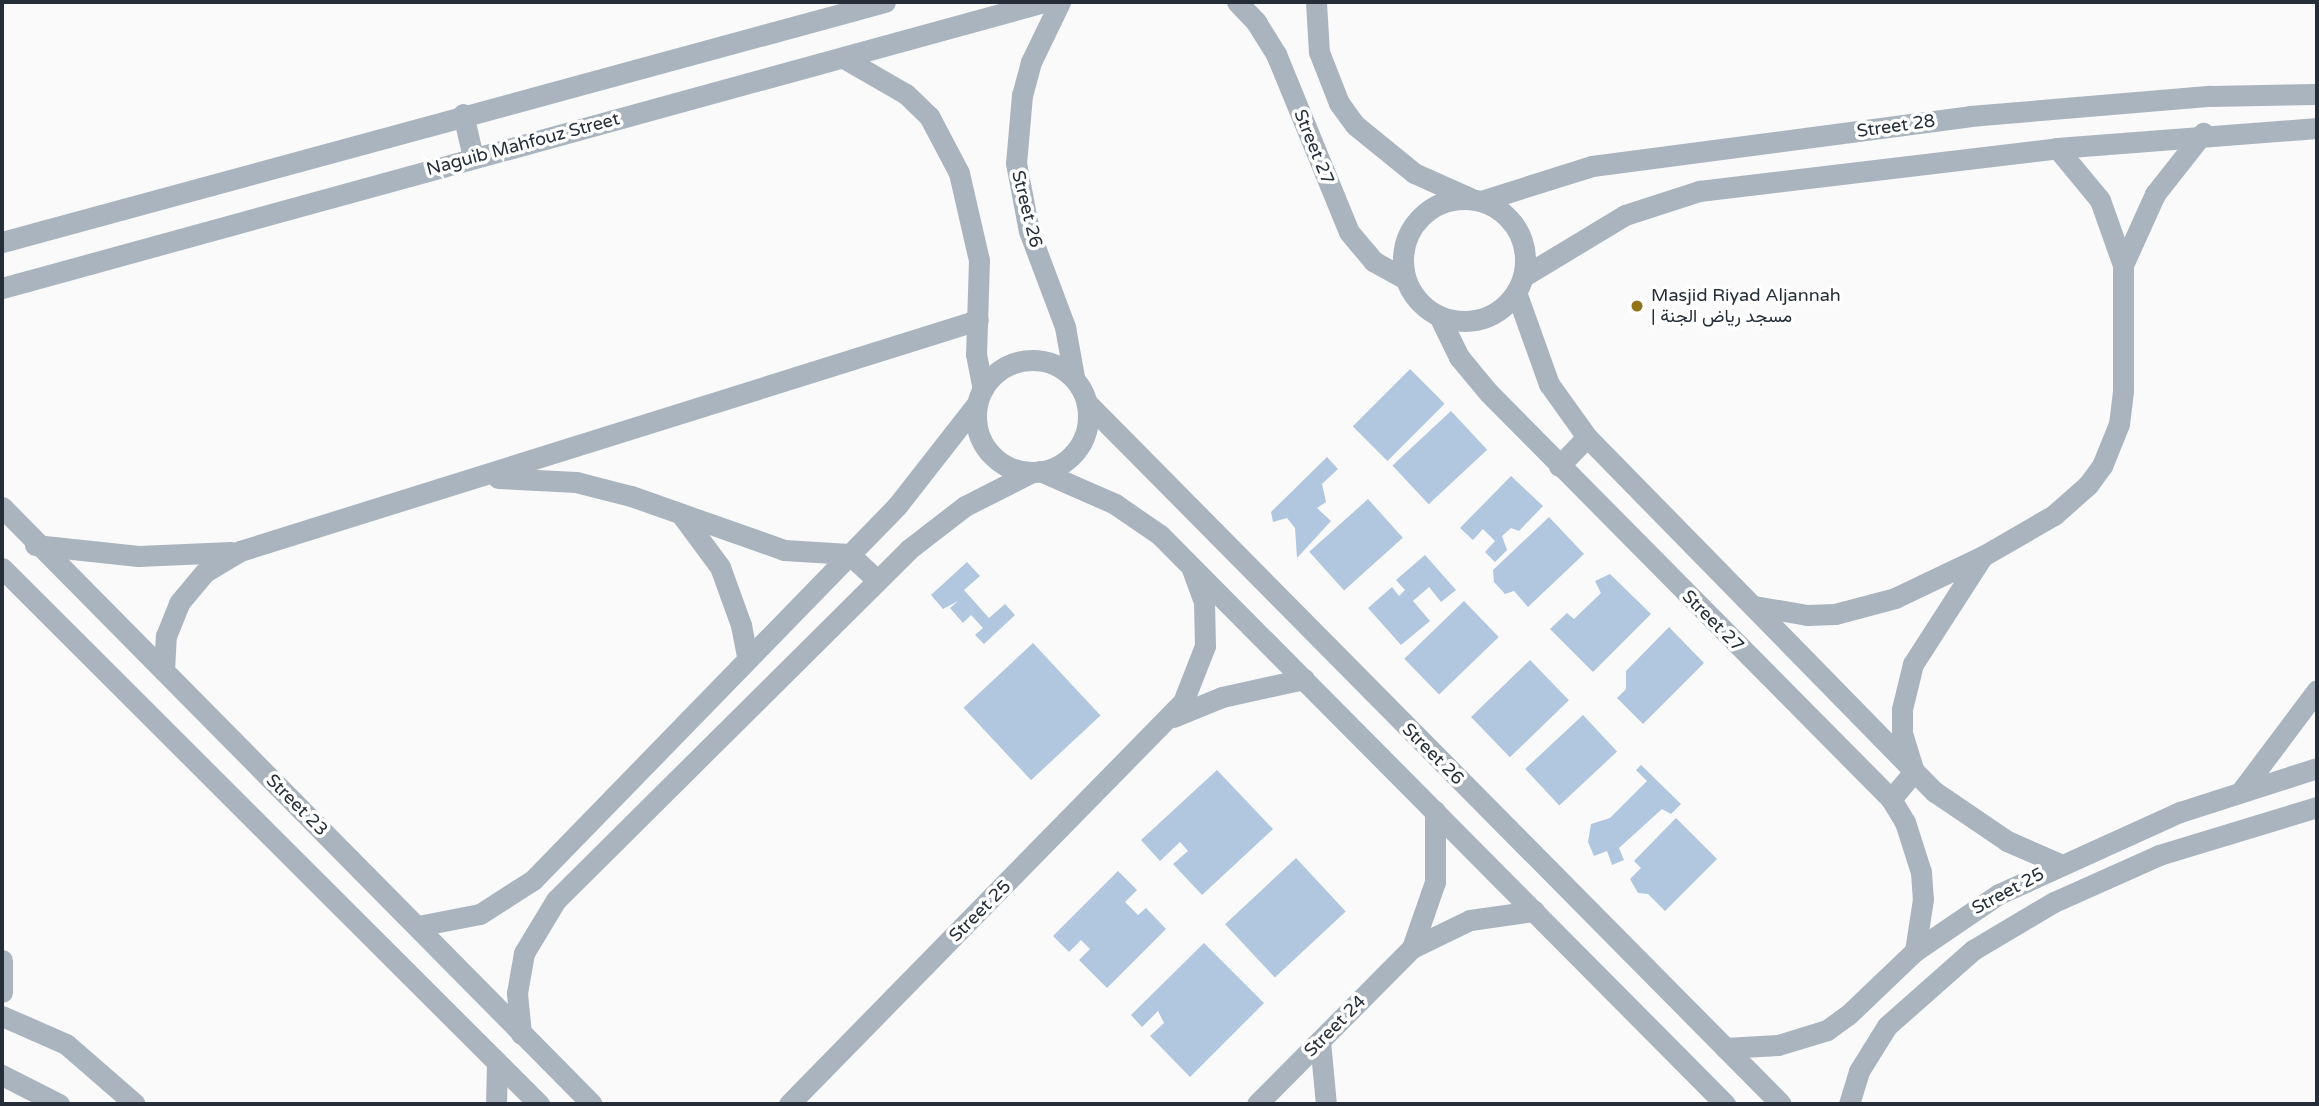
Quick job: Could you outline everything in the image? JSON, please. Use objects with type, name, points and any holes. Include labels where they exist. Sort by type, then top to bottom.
[{"type":"street","points":[[2,242],[463,114],[885,2]]},
{"type":"street","name":"Naguib Mahfouz Street","points":[[2,288],[473,157],[847,60],[1044,2]]},
{"type":"street","name":"Street 26","points":[[1060,2],[1021,95],[1016,163],[1029,231],[1065,327],[1074,377]]},
{"type":"street","name":"Street 27","points":[[1237,2],[1256,22],[1276,54],[1349,232],[1373,261],[1405,279]]},
{"type":"street","points":[[1317,2],[1315,25],[1323,65],[1339,103],[1355,125],[1414,173],[1508,217],[1518,230],[1524,245],[1520,284],[1549,384],[1587,437],[1914,772],[1982,827],[2060,864]]},
{"type":"street","points":[[847,60],[906,94],[947,143],[975,230],[981,289],[976,355],[980,397],[976,422],[989,452],[1001,463],[1036,472],[1115,504],[1160,535],[1722,1103]]},
{"type":"street","points":[[2294,94],[2294,127]]},
{"type":"street","name":"Street 28","points":[[1476,200],[1592,166],[1851,132],[2090,104],[2317,94]]},
{"type":"street","points":[[463,114],[473,157]]},
{"type":"street","points":[[1476,200],[1446,202],[1423,215],[1404,244],[1405,279],[1424,308],[1457,321],[1482,318],[1506,306],[1520,284],[1589,233],[1661,202],[1699,191],[1854,170],[2203,133],[2317,128]]},
{"type":"street","points":[[1851,132],[1854,170]]},
{"type":"street","points":[[2123,265],[2155,194],[2203,133]]},
{"type":"street","points":[[1752,606],[1807,615],[1849,611],[1895,598],[1983,555],[2072,501],[2102,466],[2112,446],[2123,390],[2123,265],[2100,200],[2057,148]]},
{"type":"street","points":[[2,305],[30,280]]},
{"type":"street","name":"Street 27","points":[[1439,316],[1473,375],[1559,466],[1891,799],[1905,822],[1921,872],[1923,898],[1915,951]]},
{"type":"street","points":[[164,671],[166,636],[179,603],[205,572],[240,551],[978,320]]},
{"type":"street","points":[[418,926],[460,920],[490,909],[517,893],[548,864],[926,474],[993,375],[1026,360],[1052,363],[1074,377],[1087,402],[1087,426],[1078,447],[1068,459],[965,506],[877,579],[543,916],[524,953],[517,993],[521,1034]]},
{"type":"street","name":"Street 26","points":[[1087,402],[1781,1104]]},
{"type":"street","points":[[1559,466],[1587,437]]},
{"type":"street","points":[[464,481],[520,476],[576,482],[631,496],[683,517],[784,550],[849,554],[877,579]]},
{"type":"street","name":"Street 23","points":[[2,507],[35,545],[164,671],[592,1104]]},
{"type":"street","points":[[683,517],[724,577],[741,625],[747,656]]},
{"type":"street","points":[[35,545],[138,556],[240,551]]},
{"type":"street","points":[[1914,772],[1902,733],[1913,664],[1983,555]]},
{"type":"street","name":"Street 25","points":[[789,1104],[1171,718],[1193,684],[1205,646],[1203,602],[1188,561]]},
{"type":"street","points":[[2,568],[540,1104]]},
{"type":"street","name":"Street 25","points":[[1171,718],[1222,697],[1304,679]]},
{"type":"street","points":[[2242,790],[2317,690]]},
{"type":"street","points":[[1362,737],[1388,709]]},
{"type":"street","name":"Street 25","points":[[1726,1048],[1778,1045],[1827,1030],[1915,951],[1970,911],[2060,864],[2242,790],[2317,768]]},
{"type":"street","points":[[1891,799],[1914,772]]},
{"type":"street","name":"Street 25","points":[[1849,1104],[1871,1047],[1905,1007],[1973,950],[2054,902],[2159,855],[2317,807]]},
{"type":"street","name":"Street 24","points":[[1412,948],[1435,882],[1435,811]]},
{"type":"street","points":[[548,864],[571,886]]},
{"type":"street","name":"Street 24","points":[[1257,1104],[1412,948],[1471,920],[1534,911]]},
{"type":"street","points":[[2,960],[2,992]]},
{"type":"street","points":[[1883,981],[1905,1007]]},
{"type":"street","points":[[2,1016],[66,1044],[135,1104]]},
{"type":"street","points":[[1320,1041],[1326,1104]]},
{"type":"street","points":[[496,1104],[497,1062]]},
{"type":"street","points":[[2,1075],[59,1104]]},
{"type":"building","points":[[1410,369],[1445,404],[1387,461],[1353,426]]},
{"type":"building","points":[[1451,411],[1487,450],[1429,504],[1392,466]]},
{"type":"building","points":[[1327,457],[1338,469],[1322,484],[1326,502],[1317,508],[1331,521],[1297,558],[1295,528],[1287,518],[1273,522],[1271,512]]},
{"type":"building","points":[[1511,476],[1543,506],[1519,531],[1511,528],[1502,536],[1507,550],[1495,562],[1485,552],[1495,541],[1483,529],[1473,540],[1460,528]]},
{"type":"building","points":[[1368,499],[1403,538],[1344,591],[1309,552]]},
{"type":"building","points":[[1549,517],[1584,554],[1528,607],[1514,591],[1505,594],[1494,582],[1493,570]]},
{"type":"building","points":[[1425,555],[1456,590],[1441,602],[1429,587],[1413,601],[1430,621],[1401,645],[1368,608],[1392,587],[1399,596],[1405,590],[1396,580]]},
{"type":"building","points":[[967,562],[980,576],[964,590],[989,618],[1005,604],[1015,615],[984,644],[975,635],[983,628],[971,615],[963,623],[950,608],[958,601],[943,609],[931,595]]},
{"type":"building","points":[[1610,574],[1651,614],[1593,672],[1550,629],[1567,613],[1574,619],[1601,593],[1595,581]]},
{"type":"building","points":[[1464,601],[1499,637],[1439,695],[1404,659]]},
{"type":"building","points":[[1669,627],[1704,663],[1643,724],[1617,698],[1626,689],[1626,671]]},
{"type":"building","points":[[1033,643],[1101,715],[1031,780],[964,708]]},
{"type":"building","points":[[1530,660],[1569,700],[1510,757],[1471,717]]},
{"type":"building","points":[[1583,715],[1617,752],[1559,805],[1525,769]]},
{"type":"building","points":[[1641,765],[1681,804],[1671,814],[1662,809],[1619,848],[1624,860],[1612,865],[1607,851],[1594,856],[1588,842],[1591,824],[1610,818],[1647,781],[1636,770]]},
{"type":"building","points":[[1217,770],[1273,829],[1202,895],[1173,864],[1188,851],[1180,842],[1160,861],[1141,840]]},
{"type":"building","points":[[1676,818],[1717,859],[1665,911],[1648,894],[1638,893],[1630,879],[1641,868],[1634,861]]},
{"type":"building","points":[[1296,858],[1346,911],[1275,978],[1225,924]]},
{"type":"building","points":[[1118,871],[1137,890],[1125,902],[1138,915],[1146,908],[1166,929],[1107,988],[1079,960],[1090,949],[1081,940],[1069,952],[1053,936]]},
{"type":"building","points":[[1204,943],[1264,1003],[1190,1077],[1150,1036],[1164,1023],[1158,1011],[1142,1027],[1131,1015]]},
{"type":"place","name":"Masjid Riyad Aljannah | مسجد رياض الجنة","points":[[1637,306]]}]
